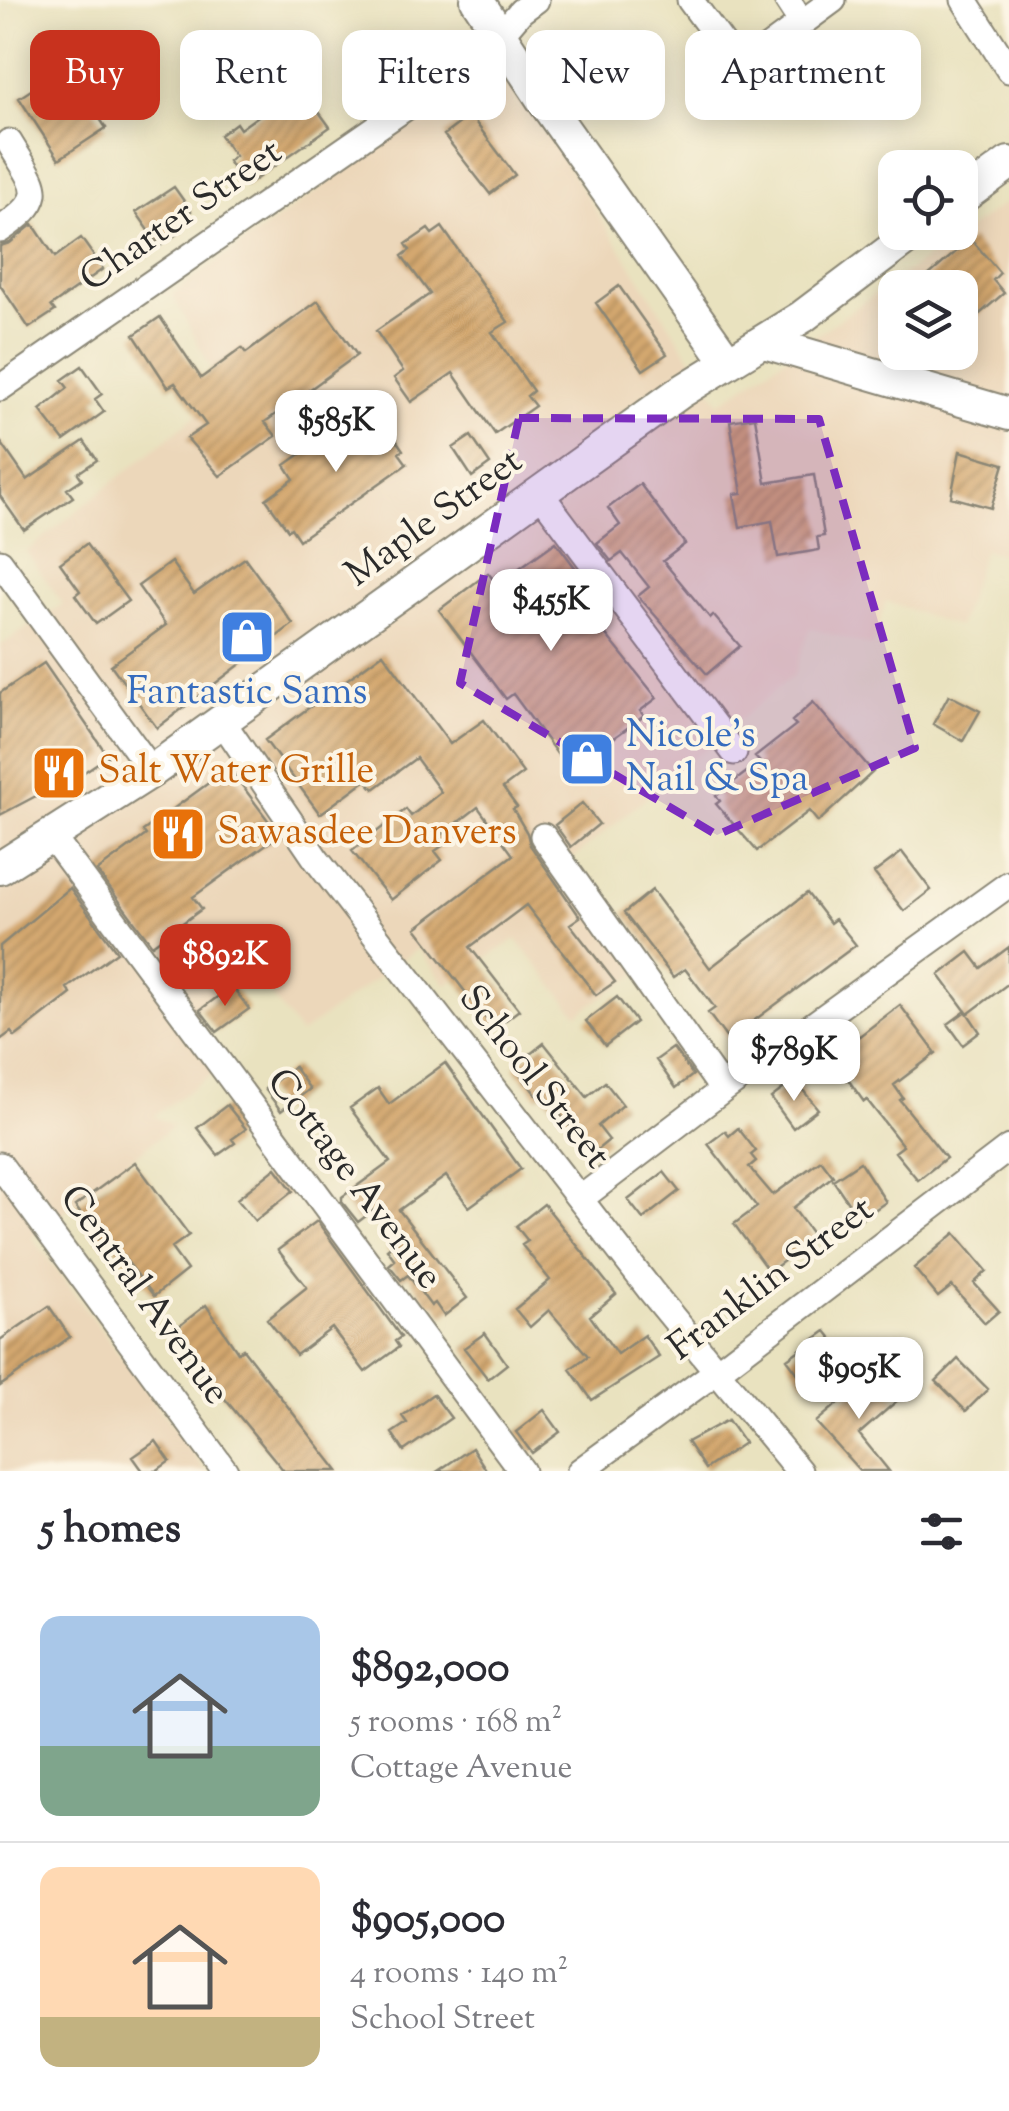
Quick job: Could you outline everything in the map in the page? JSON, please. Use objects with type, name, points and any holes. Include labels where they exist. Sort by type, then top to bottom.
[{"type":"main road","points":[[477,0],[497,30]]},
{"type":"main road","points":[[506,43],[728,362]]},
{"type":"main road","points":[[978,186],[1009,163]]},
{"type":"main road","name":"Maple Street","points":[[0,868],[152,771],[540,493],[728,362],[764,342],[891,250]]},
{"type":"main road","points":[[764,342],[1009,414]]},
{"type":"street","name":"Charter Street","points":[[504,30],[536,0]]},
{"type":"street","points":[[690,0],[727,50],[753,59],[833,0]]},
{"type":"street","points":[[787,0],[802,23]]},
{"type":"street","points":[[964,0],[1009,70]]},
{"type":"street","name":"Charter Street","points":[[0,388],[390,120]]},
{"type":"street","points":[[0,230],[31,210],[34,198],[35,186],[9,142]]},
{"type":"street","points":[[540,493],[734,752]]},
{"type":"street","points":[[0,562],[152,771]]},
{"type":"street","name":"School Street","points":[[222,720],[316,859],[580,1199],[799,1471]]},
{"type":"street","points":[[543,836],[723,1090]]},
{"type":"street","name":"Cottage Avenue","points":[[52,837],[522,1471]]},
{"type":"street","points":[[580,1199],[723,1090],[782,1034],[1009,884]]},
{"type":"street","name":"Franklin Street","points":[[580,1471],[1009,1148]]},
{"type":"street","name":"Central Avenue","points":[[0,1165],[225,1471]]},
{"type":"highlighted area","points":[[519,418],[819,419],[915,748],[717,835],[460,683]]},
{"type":"shaded area","points":[[506,75],[526,102],[526,120],[537,120],[720,403],[878,292],[878,370],[978,370],[978,270],[909,270],[938,250],[978,250],[978,222],[1009,200],[1009,557],[984,549],[958,627],[886,601],[872,646],[810,628],[794,675],[565,865],[640,972],[577,1014],[516,939],[446,985],[418,948],[300,1034],[252,970],[197,1009],[189,1023],[217,1071],[153,1116],[173,1126],[32,1237],[206,1471],[0,1471],[0,646],[63,604],[26,552],[224,393],[172,294],[421,120],[506,120]]},
{"type":"building","points":[[30,91],[30,115],[19,98]]},
{"type":"building","points":[[322,116],[330,127],[246,186],[228,161],[235,156],[220,135],[236,123],[240,129],[253,120],[322,120]]},
{"type":"building","points":[[33,120],[101,120],[106,128],[59,159]]},
{"type":"building","points":[[464,120],[474,120],[515,175],[490,194],[444,135]]},
{"type":"building","points":[[174,187],[191,211],[178,220],[184,229],[160,246],[136,212]]},
{"type":"building","points":[[33,224],[55,257],[81,238],[103,269],[51,306],[55,311],[29,328],[0,285],[0,246],[10,243]]},
{"type":"building","points":[[442,227],[508,322],[492,332],[533,391],[527,396],[535,406],[495,434],[453,373],[411,402],[394,378],[403,371],[376,331],[430,294],[402,256],[410,250],[406,244],[428,229],[432,234]]},
{"type":"building","points":[[978,247],[1000,273],[993,280],[1004,293],[978,315],[978,270],[935,270],[958,250]]},
{"type":"building","points":[[619,286],[667,354],[643,370],[596,303]]},
{"type":"building","points":[[318,301],[357,355],[265,422],[276,436],[220,476],[187,438],[206,425],[175,383],[168,387],[134,335],[160,317],[201,378],[242,348],[246,353]]},
{"type":"building","points":[[82,366],[102,394],[95,399],[104,412],[64,441],[40,410],[68,388],[62,380]]},
{"type":"building","points":[[755,417],[766,483],[814,475],[824,536],[817,537],[819,550],[778,557],[772,521],[740,527],[734,494],[742,493],[730,421]]},
{"type":"building","points":[[381,418],[403,450],[399,453],[407,464],[299,540],[266,499],[294,479],[285,465],[349,420],[358,433]]},
{"type":"building","points":[[471,436],[490,464],[472,477],[453,448]]},
{"type":"building","points":[[0,441],[27,480],[84,441],[97,460],[78,473],[82,479],[67,489],[73,497],[24,530],[0,496]]},
{"type":"building","points":[[960,451],[1004,464],[991,508],[951,497]]},
{"type":"building","points":[[640,484],[685,544],[663,561],[710,618],[713,615],[740,646],[707,674],[638,596],[649,587],[622,553],[611,561],[597,543],[620,525],[608,508]]},
{"type":"building","points":[[556,542],[600,601],[587,611],[657,698],[640,711],[644,716],[569,770],[513,694],[506,699],[439,610],[488,573],[497,584]]},
{"type":"building","points":[[86,544],[128,601],[96,624],[75,595],[80,591],[60,563]]},
{"type":"building","points":[[245,558],[293,624],[157,728],[111,665],[166,625],[138,586],[171,562],[194,594]]},
{"type":"building","points":[[383,653],[450,744],[484,720],[523,773],[503,788],[517,807],[513,809],[530,845],[580,917],[570,924],[615,982],[596,995],[526,905],[470,947],[519,1010],[494,1029],[416,928],[513,855],[478,807],[439,837],[445,844],[435,851],[442,860],[391,900],[352,851],[406,809],[411,816],[441,792],[416,758],[374,789],[366,780],[320,814],[265,740]]},
{"type":"building","points":[[44,663],[108,756],[56,791],[53,787],[0,815],[0,693]]},
{"type":"building","points":[[949,695],[980,711],[963,741],[933,724]]},
{"type":"building","points":[[813,702],[873,772],[818,822],[809,811],[757,851],[716,804],[720,801],[716,795],[760,762],[755,757],[796,725],[792,721]]},
{"type":"building","points":[[229,768],[279,835],[193,897],[202,909],[152,945],[97,871],[146,835],[143,831]]},
{"type":"building","points":[[582,803],[599,824],[571,847],[555,825]]},
{"type":"building","points":[[902,852],[931,890],[904,911],[874,873]]},
{"type":"building","points":[[70,888],[117,952],[67,988],[71,994],[15,1037],[11,1032],[0,1040],[0,946]]},
{"type":"building","points":[[652,890],[710,968],[807,893],[830,923],[835,919],[856,945],[752,1022],[755,1027],[731,1044],[708,1013],[715,1008],[685,969],[673,977],[624,913]]},
{"type":"building","points":[[1009,947],[1009,983],[968,1014],[939,975],[969,952],[981,968]]},
{"type":"building","points":[[232,986],[249,1009],[217,1032],[200,1010]]},
{"type":"building","points":[[617,997],[636,1022],[605,1046],[586,1021]]},
{"type":"building","points":[[900,1005],[936,1053],[894,1085],[903,1098],[900,1100],[946,1158],[918,1180],[895,1152],[903,1146],[867,1100],[864,1102],[832,1057]]},
{"type":"building","points":[[966,1011],[980,1032],[963,1045],[948,1024]]},
{"type":"building","points":[[544,1043],[587,1097],[605,1082],[623,1105],[598,1126],[609,1140],[592,1154],[543,1093],[538,1097],[514,1067]]},
{"type":"building","points":[[673,1048],[693,1075],[676,1088],[656,1060]]},
{"type":"building","points":[[445,1063],[521,1169],[469,1207],[446,1176],[399,1210],[467,1298],[444,1316],[435,1303],[431,1306],[408,1275],[401,1280],[389,1265],[395,1260],[387,1249],[398,1240],[374,1210],[358,1222],[342,1197],[390,1162],[350,1108],[378,1088],[389,1104]]},
{"type":"building","points":[[294,1067],[310,1089],[281,1111],[265,1089]]},
{"type":"building","points":[[795,1080],[818,1109],[793,1128],[771,1098]]},
{"type":"building","points":[[227,1105],[246,1129],[218,1155],[197,1128]]},
{"type":"building","points":[[738,1128],[756,1151],[751,1155],[756,1161],[749,1167],[773,1195],[821,1160],[833,1176],[793,1208],[815,1238],[769,1272],[734,1224],[757,1207],[708,1144],[725,1131],[729,1136]]},
{"type":"building","points":[[135,1162],[189,1235],[171,1248],[187,1270],[154,1296],[111,1241],[104,1246],[75,1206]]},
{"type":"building","points":[[860,1162],[886,1202],[860,1220],[833,1180]]},
{"type":"building","points":[[276,1168],[293,1191],[255,1221],[237,1199]]},
{"type":"building","points":[[664,1172],[679,1191],[643,1219],[628,1200]]},
{"type":"building","points":[[544,1204],[616,1294],[590,1316],[617,1354],[644,1335],[659,1357],[592,1400],[570,1369],[588,1356],[549,1310],[530,1327],[515,1309],[550,1280],[522,1245],[528,1241],[516,1226]]},
{"type":"building","points":[[317,1221],[401,1337],[395,1341],[399,1347],[365,1372],[332,1328],[296,1355],[267,1319],[307,1287],[278,1250]]},
{"type":"building","points":[[955,1233],[987,1271],[974,1283],[999,1311],[985,1323],[952,1286],[938,1297],[914,1268]]},
{"type":"building","points":[[206,1305],[238,1352],[243,1349],[338,1471],[284,1471],[225,1399],[174,1330]]},
{"type":"building","points":[[49,1306],[70,1337],[0,1386],[0,1340]]},
{"type":"building","points":[[826,1331],[843,1352],[804,1382],[787,1359]]},
{"type":"building","points":[[485,1333],[507,1364],[488,1379],[464,1348]]},
{"type":"building","points":[[958,1359],[988,1389],[966,1411],[936,1381]]},
{"type":"building","points":[[874,1373],[898,1400],[859,1434],[889,1471],[860,1471],[816,1422]]},
{"type":"building","points":[[433,1394],[451,1418],[404,1451],[392,1433],[407,1423],[402,1416]]},
{"type":"building","points":[[544,1410],[560,1432],[532,1453],[516,1432]]},
{"type":"building","points":[[728,1420],[744,1443],[705,1469],[687,1442]]},
{"type":"building","points":[[156,1441],[170,1461],[156,1471],[143,1471],[133,1457]]},
{"type":"building","points":[[472,1448],[487,1471],[438,1471]]},
{"type":"place","name":"Fantastic Sams","points":[[247,637]]},
{"type":"place","name":"Nicole’s Nail & Spa","points":[[587,759]]},
{"type":"place","name":"Salt Water Grille","points":[[59,773]]},
{"type":"place","name":"Sawasdee Danvers","points":[[178,834]]}]
